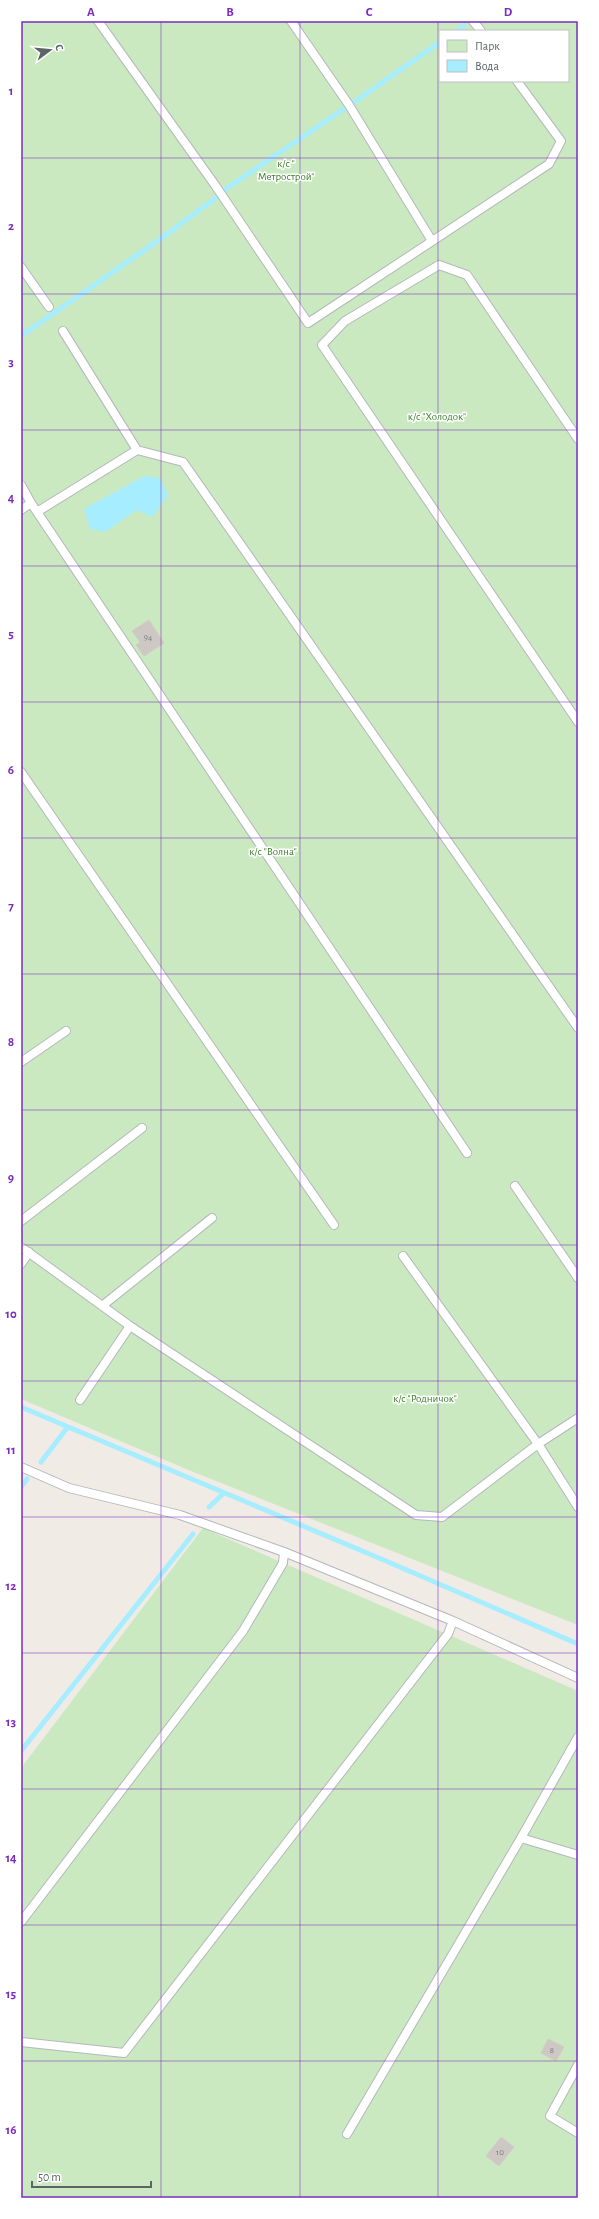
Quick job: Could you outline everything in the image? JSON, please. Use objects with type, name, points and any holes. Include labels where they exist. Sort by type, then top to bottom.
[{"type":"lane","points":[[98,21],[215,185],[308,323],[549,164],[561,140],[518,82]]},
{"type":"lane","points":[[291,21],[349,105],[432,241]]},
{"type":"lane","points":[[473,21],[479,30]]},
{"type":"lane","points":[[578,438],[467,275],[439,265],[345,321],[322,345],[578,722]]},
{"type":"lane","points":[[21,267],[49,307]]},
{"type":"lane","points":[[64,331],[137,450],[182,462],[578,1028]]},
{"type":"lane","points":[[38,512],[137,450]]},
{"type":"lane","points":[[21,485],[466,1153]]},
{"type":"lane","points":[[21,510],[31,502]]},
{"type":"lane","points":[[21,772],[334,1225]]},
{"type":"lane","points":[[21,1062],[66,1031]]},
{"type":"lane","points":[[21,1221],[142,1128]]},
{"type":"lane","points":[[515,1186],[578,1278]]},
{"type":"lane","points":[[102,1306],[212,1218]]},
{"type":"lane","points":[[21,1247],[130,1326],[416,1515],[442,1517],[538,1444],[578,1418]]},
{"type":"lane","points":[[21,1264],[29,1252]]},
{"type":"lane","points":[[403,1256],[538,1444],[578,1507]]},
{"type":"lane","points":[[80,1400],[130,1326]]},
{"type":"lane","points":[[21,1467],[69,1488],[180,1515],[284,1552],[453,1621],[578,1678]]},
{"type":"lane","points":[[21,1922],[243,1631],[283,1563],[284,1552]]},
{"type":"lane","points":[[21,2042],[124,2053],[448,1634],[453,1621]]},
{"type":"lane","points":[[347,2134],[521,1838],[578,1737]]},
{"type":"lane","points":[[521,1838],[578,1855]]},
{"type":"lane","points":[[578,2065],[550,2116],[578,2133]]},
{"type":"green space","points":[[21,21],[578,21],[578,1625],[191,1471],[21,1399]]},
{"type":"green space","points":[[203,1528],[578,1691],[578,2198],[21,2198],[21,1768]]},
{"type":"water","points":[[144,476],[160,478],[168,496],[152,517],[137,510],[105,532],[90,529],[84,509]]},
{"type":"building","points":[[149,620],[164,643],[144,656],[136,645],[140,642],[132,631]]},
{"type":"building","points":[[548,2039],[564,2047],[556,2061],[541,2053]]},
{"type":"building","points":[[501,2137],[514,2147],[499,2166],[486,2156]]},
{"type":"waterway","points":[[458,30],[464,26]]},
{"type":"waterway","points":[[353,103],[439,43]]},
{"type":"waterway","points":[[226,189],[345,108]]},
{"type":"waterway","points":[[21,336],[156,242],[217,197]]},
{"type":"waterway","points":[[21,1407],[386,1561],[578,1644]]},
{"type":"waterway","points":[[41,1462],[67,1428]]},
{"type":"waterway","points":[[21,1487],[27,1479]]},
{"type":"waterway","points":[[209,1507],[224,1493]]},
{"type":"waterway","points":[[21,1751],[193,1534]]},
{"type":"park label","name":"к/с \" Метрострой\"","points":[[286,169]]},
{"type":"park label","name":"к/с \"Холодок\"","points":[[437,416]]},
{"type":"park label","name":"к/с \"Волна\"","points":[[273,851]]},
{"type":"park label","name":"к/с \"Родничок\"","points":[[425,1398]]}]
